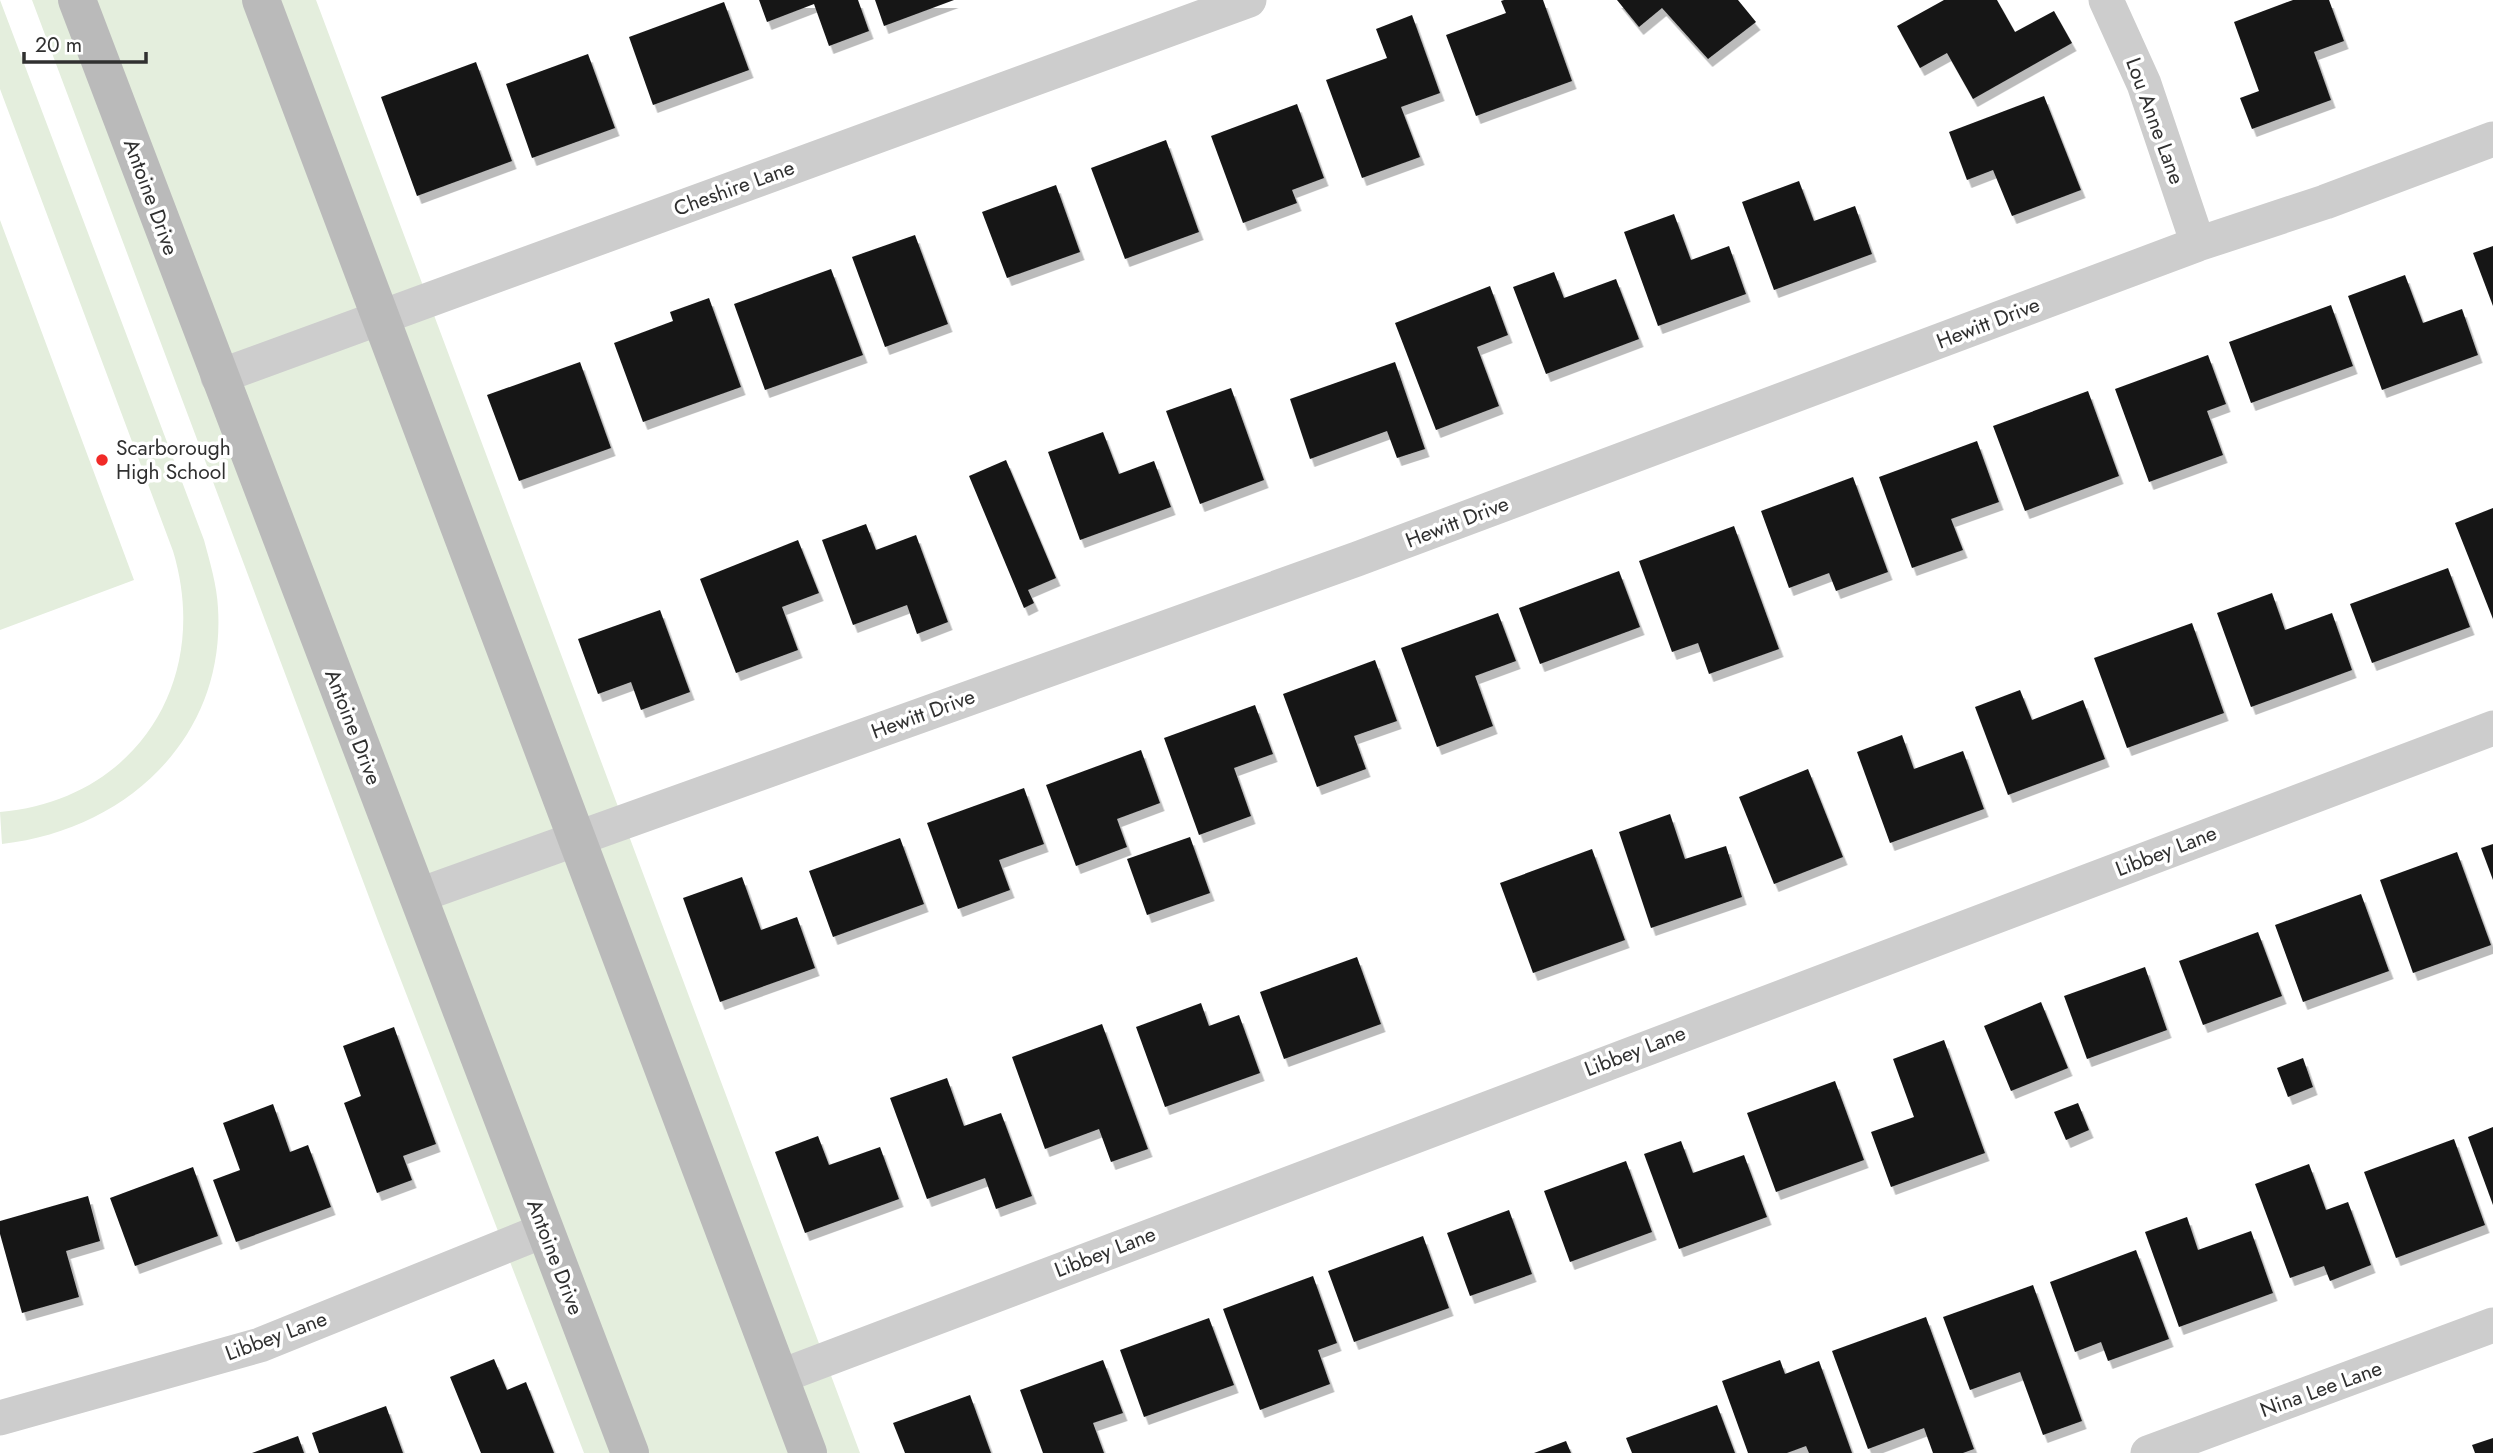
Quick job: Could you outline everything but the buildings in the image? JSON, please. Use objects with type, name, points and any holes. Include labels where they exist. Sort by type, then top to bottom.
[{"type":"main road","name":"Antoine Drive","points":[[77,0],[218,377],[630,1453]]},
{"type":"main road","points":[[261,0],[808,1453]]},
{"type":"street","name":"Cheshire Lane","points":[[218,377],[1249,0]]},
{"type":"street","name":"Lou Anne Lane","points":[[2106,0],[2144,84],[2199,244]]},
{"type":"street","name":"Hewitt Drive","points":[[417,896],[1357,559],[2199,244],[2325,202],[2493,139]]},
{"type":"street","name":"Libbey Lane","points":[[779,1377],[1771,999],[2493,728]]},
{"type":"street","name":"Libbey Lane","points":[[0,1418],[260,1345],[545,1230]]},
{"type":"street","name":"Nina Lee Lane","points":[[2148,1453],[2493,1325]]},
{"type":"green space","points":[[0,0],[204,540],[215,582],[218,608],[216,655],[205,698],[186,737],[159,770],[127,798],[89,820],[47,835],[2,844],[0,812],[48,803],[90,784],[125,758],[153,725],[172,687],[182,645],[182,599],[173,551],[0,89]]},
{"type":"green space","points":[[32,0],[316,0],[860,1453],[584,1453],[378,921]]},
{"type":"green space","points":[[0,220],[134,580],[0,630]]},
{"type":"place","name":"Scarborough High School","points":[[102,460]]}]
